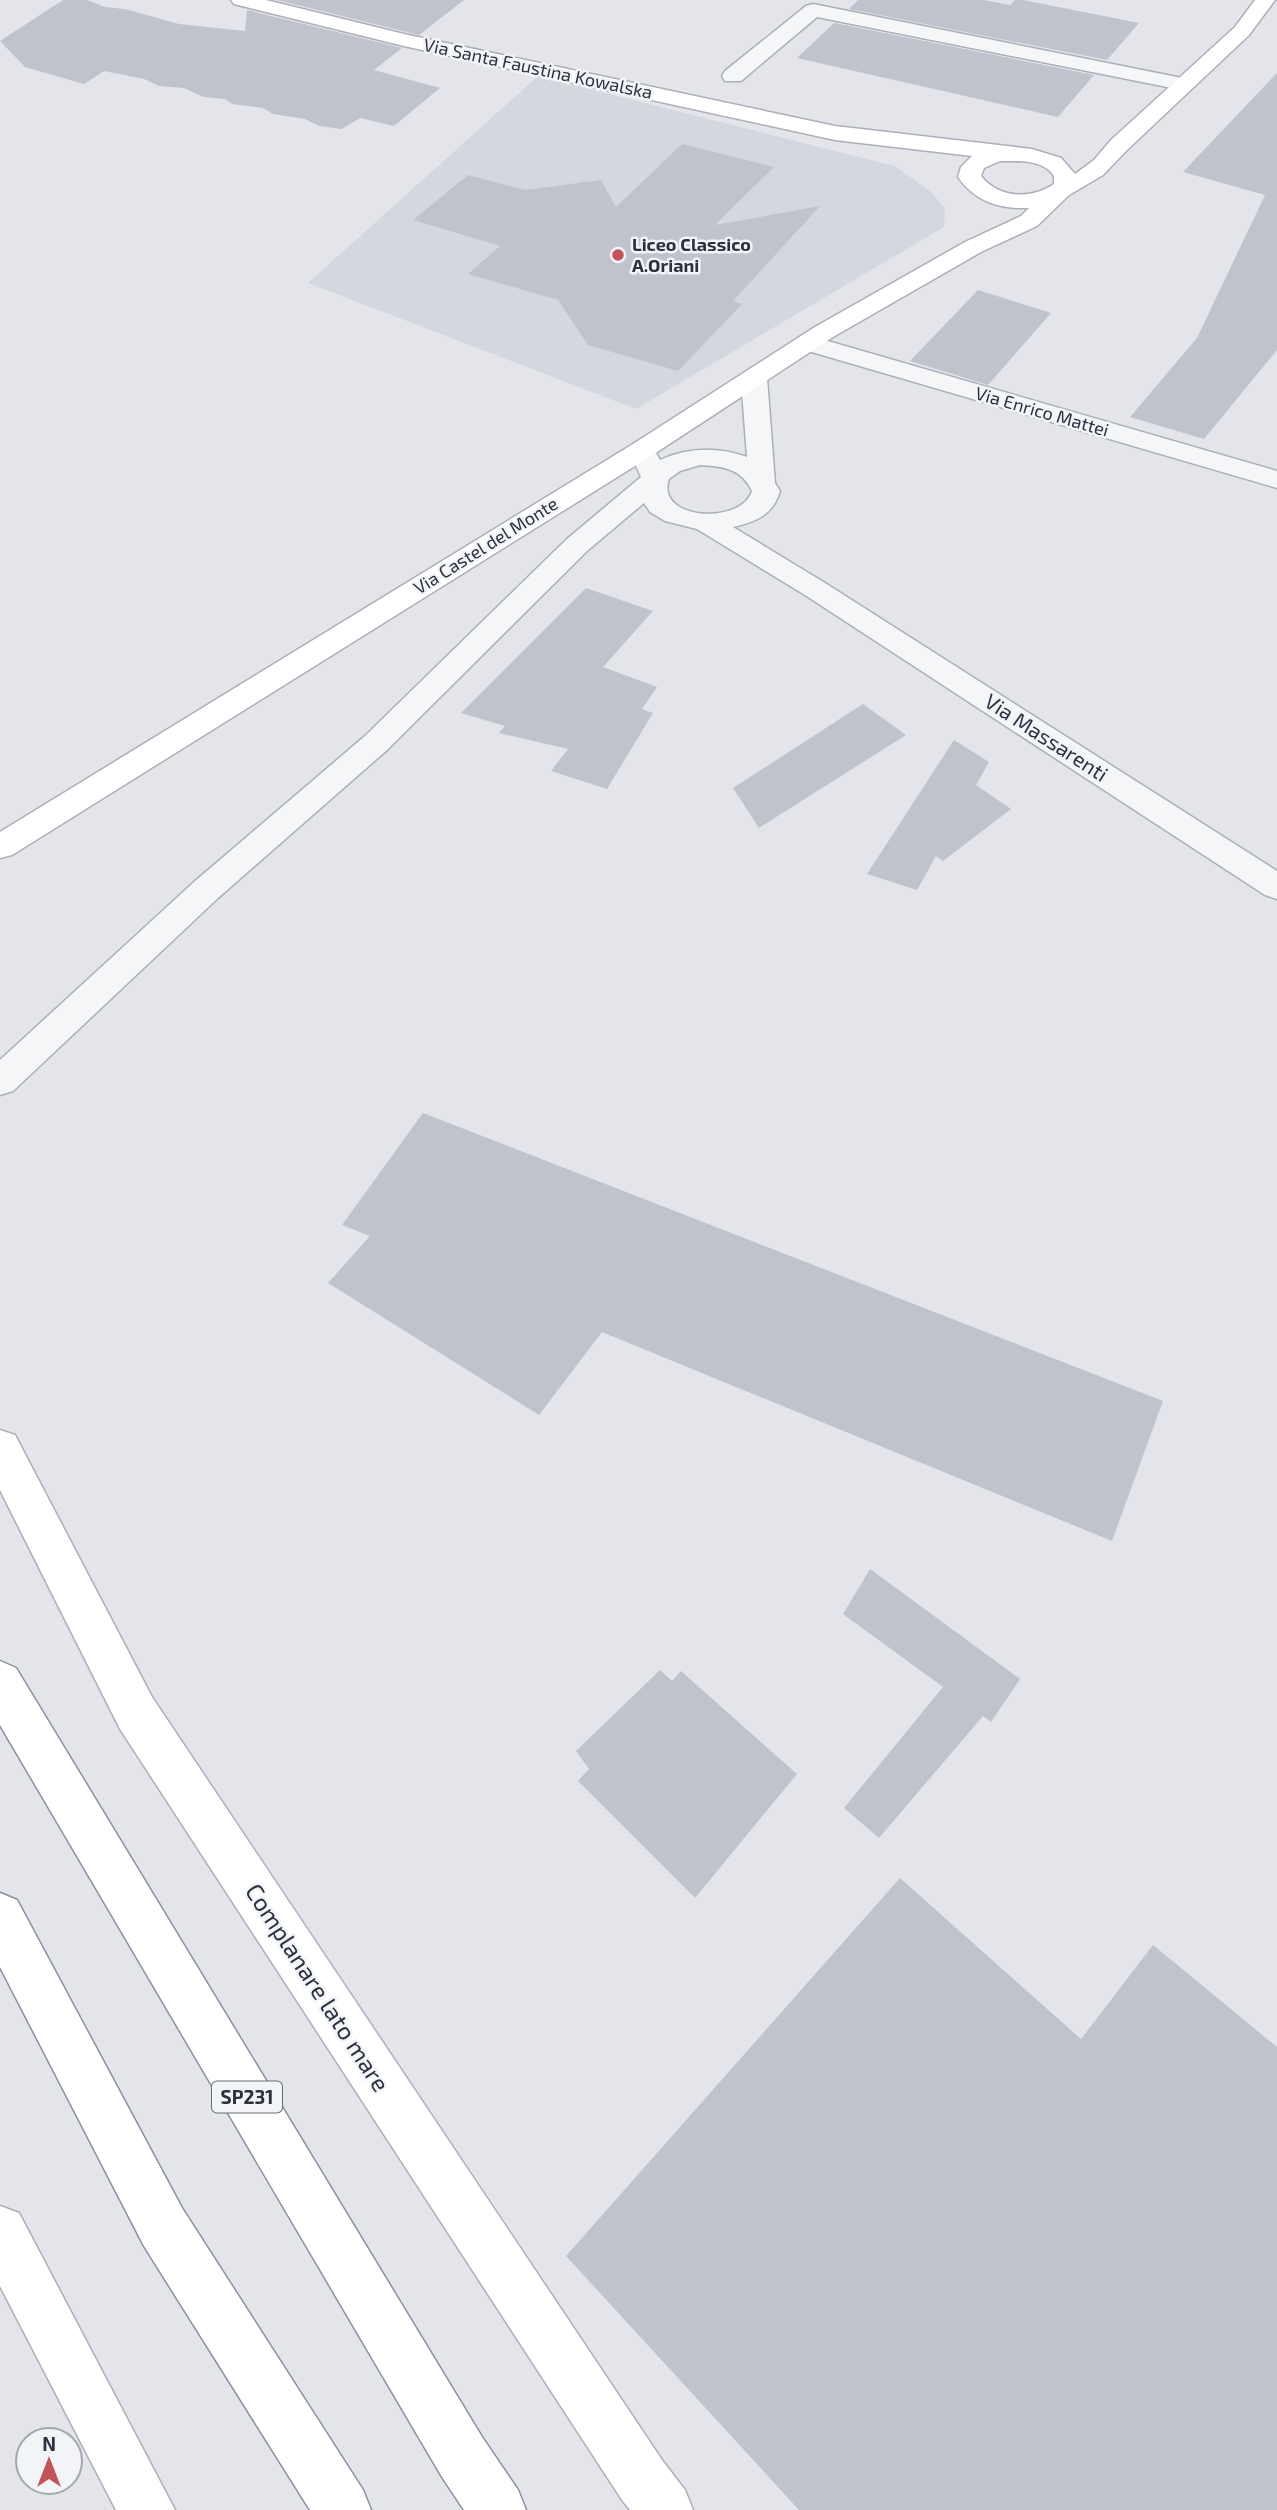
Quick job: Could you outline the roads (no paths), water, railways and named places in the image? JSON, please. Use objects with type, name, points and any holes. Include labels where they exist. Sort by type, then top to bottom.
[{"type":"main road","name":"Via Santa Faustina Kowalska","points":[[241,0],[404,40],[835,133]]},
{"type":"main road","name":"Via Castel del Monte","points":[[948,176],[1005,200],[1030,201],[1092,175],[1182,84],[1242,31],[1265,0]]},
{"type":"main road","points":[[835,133],[1026,155],[1056,165],[1064,172],[1067,180],[1061,190]]},
{"type":"main road","points":[[835,133],[925,166]]},
{"type":"main road","points":[[973,247],[986,231],[989,215],[983,192],[968,177],[970,169],[987,157],[1080,154],[1119,145]]},
{"type":"main road","name":"Via Castel del Monte","points":[[0,847],[642,450],[807,343],[973,247],[1029,221],[1061,190]]},
{"type":"main road","name":"Complanare lato mare","points":[[0,1448],[136,1713],[642,2480],[665,2510]]},
{"type":"main road","name":"SP231","points":[[0,1682],[455,2445],[498,2510]]},
{"type":"main road","points":[[0,1917],[163,2227],[343,2510]]},
{"type":"main road","points":[[0,2232],[147,2510]]},
{"type":"street","points":[[733,76],[813,10],[1182,84]]},
{"type":"street","name":"Via Enrico Mattei","points":[[807,343],[1277,480]]},
{"type":"street","points":[[754,378],[764,490],[776,534],[791,562],[814,589]]},
{"type":"street","points":[[642,450],[716,457],[745,465],[764,490]]},
{"type":"street","points":[[642,450],[655,479],[652,489],[654,499],[662,508],[682,519],[707,523],[743,517],[757,509],[764,490]]},
{"type":"street","points":[[0,1081],[206,890],[376,743],[578,545],[672,464],[700,457]]},
{"type":"street","name":"Via Massarenti","points":[[707,523],[1277,887]]},
{"type":"place","name":"Liceo Classico A.Oriani","points":[[618,255]]}]
